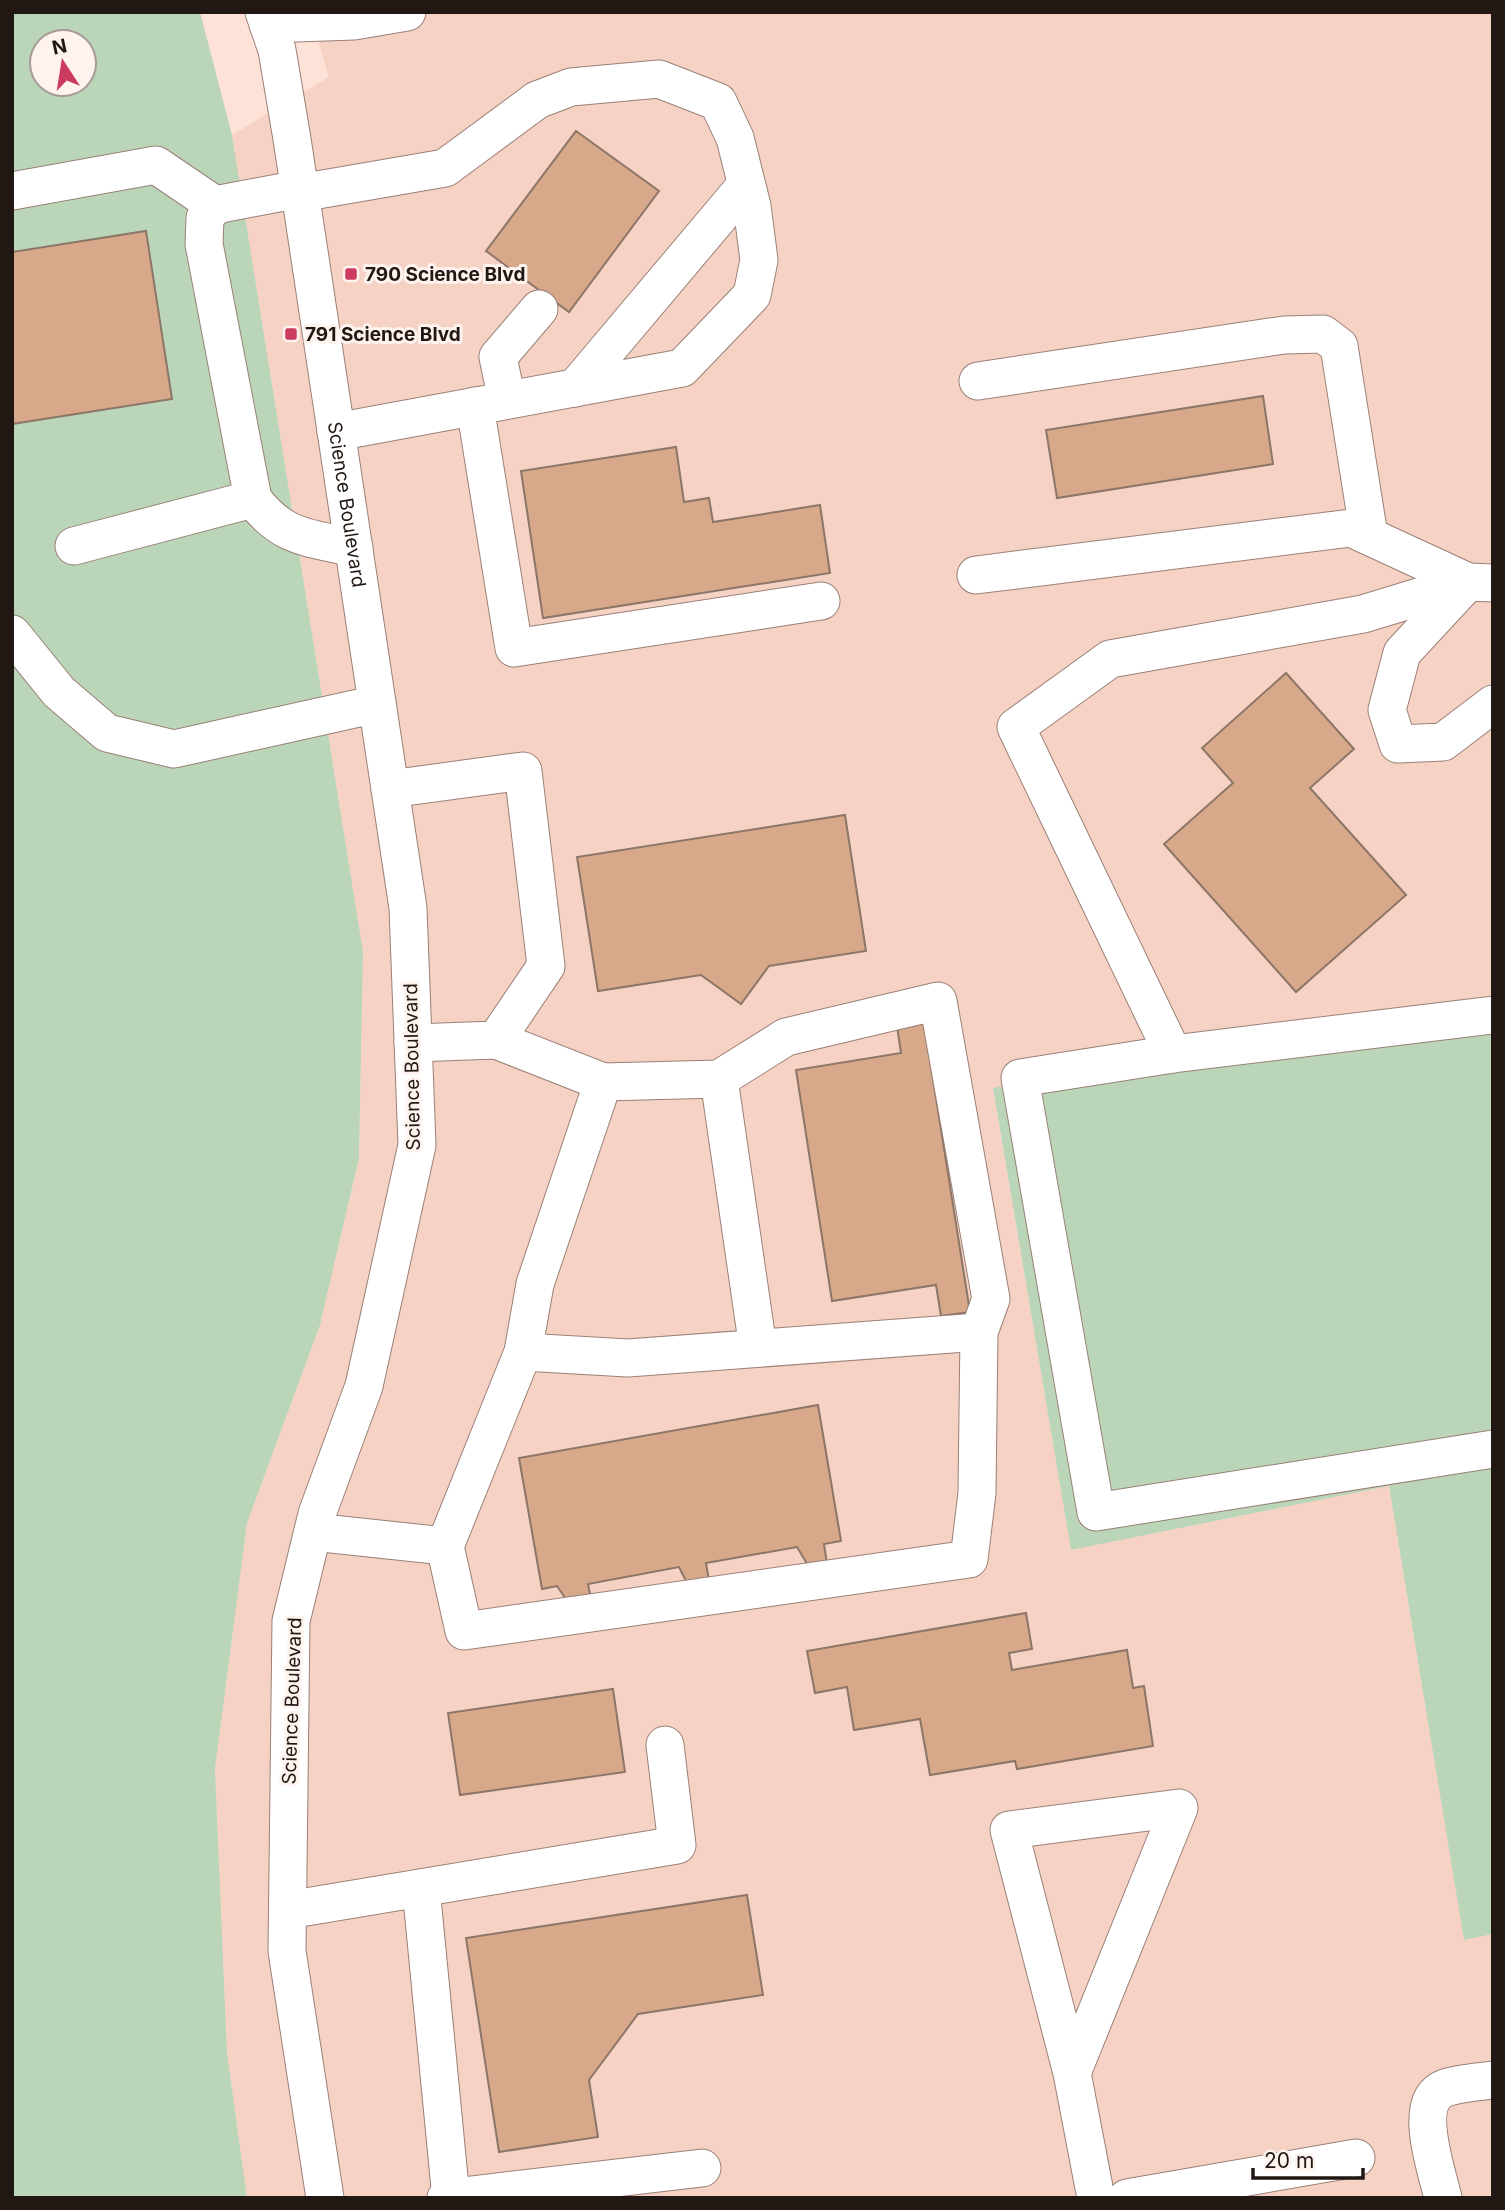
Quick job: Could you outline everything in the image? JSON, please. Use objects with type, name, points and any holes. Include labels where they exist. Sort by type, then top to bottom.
[{"type":"street","points":[[266,18],[353,17],[407,12]]},
{"type":"street","name":"Science Boulevard","points":[[266,18],[277,50],[408,908],[417,1145],[364,1386],[313,1532],[291,1621],[288,1951],[325,2198]]},
{"type":"street","points":[[336,432],[682,368],[752,295],[759,260],[747,184],[735,138],[718,102],[659,79],[571,87],[537,100],[445,168],[215,205],[205,218],[204,244],[253,499],[269,520],[286,532],[354,548]]},
{"type":"street","points":[[12,191],[156,164],[215,205]]},
{"type":"street","points":[[575,388],[747,184]]},
{"type":"street","points":[[539,309],[498,357],[491,403],[514,648],[821,601]]},
{"type":"street","points":[[978,382],[1284,335],[1322,334],[1339,346],[1369,537]]},
{"type":"street","points":[[74,546],[253,499]]},
{"type":"street","points":[[976,575],[1351,528],[1480,582]]},
{"type":"street","points":[[1480,582],[1402,653],[1387,710],[1398,744],[1443,742],[1493,704]]},
{"type":"street","points":[[1173,1054],[1016,727],[1110,659],[1363,614],[1480,582]]},
{"type":"street","points":[[12,634],[59,692],[107,733],[174,749],[377,704]]},
{"type":"street","points":[[390,789],[523,771],[546,966],[496,1040]]},
{"type":"street","points":[[414,1043],[496,1040],[603,1082],[719,1079],[786,1037],[938,1001],[990,1299],[979,1332],[977,1493],[969,1559],[464,1630],[445,1546],[523,1352],[536,1284],[603,1082]]},
{"type":"street","points":[[1493,1015],[1173,1054],[1020,1078],[1096,1512],[1493,1450]]},
{"type":"street","points":[[719,1079],[729,1131],[758,1348]]},
{"type":"street","points":[[523,1352],[628,1357],[979,1332]]},
{"type":"street","points":[[313,1532],[445,1546]]},
{"type":"street","points":[[288,1910],[677,1844],[664,1745]]},
{"type":"street","points":[[1072,2073],[1179,1808],[1009,1830],[1072,2073],[1096,2198]]},
{"type":"street","points":[[421,1888],[449,2198],[702,2168]]},
{"type":"street","points":[[1443,2198],[1426,2120],[1429,2101],[1443,2088],[1493,2080]]},
{"type":"street","points":[[1127,2198],[1356,2158]]},
{"type":"shaded area","points":[[309,12],[1493,12],[1493,1009],[993,1089],[1071,1550],[1389,1486],[1464,1940],[1493,1934],[1493,2198],[247,2198],[227,2053],[215,1769],[247,1523],[320,1325],[359,1159],[363,952],[232,135],[329,77]]},
{"type":"green space","points":[[12,12],[200,12],[232,135],[363,952],[359,1158],[320,1325],[247,1523],[215,1769],[227,2053],[247,2198],[12,2198]]},
{"type":"green space","points":[[1493,1009],[1493,1934],[1464,1940],[1389,1486],[1071,1550],[993,1088]]},
{"type":"building","points":[[576,131],[659,191],[569,312],[486,251]]},
{"type":"building","points":[[146,231],[172,399],[12,424],[12,252]]},
{"type":"building","points":[[1263,396],[1273,464],[1057,498],[1046,430]]},
{"type":"building","points":[[676,447],[684,502],[709,498],[713,522],[820,505],[830,573],[543,618],[521,471]]},
{"type":"building","points":[[1286,673],[1354,749],[1310,788],[1406,895],[1296,992],[1164,844],[1233,783],[1202,748]]},
{"type":"building","points":[[845,815],[866,951],[769,966],[741,1004],[701,975],[598,991],[577,857]]},
{"type":"building","points":[[924,1022],[970,1312],[941,1316],[936,1285],[832,1301],[796,1070],[901,1053],[897,1026]]},
{"type":"building","points":[[818,1405],[841,1541],[824,1544],[827,1564],[809,1567],[797,1547],[706,1563],[710,1586],[690,1589],[679,1567],[588,1584],[592,1604],[572,1608],[557,1586],[542,1589],[519,1458]]},
{"type":"building","points":[[1026,1613],[1032,1649],[1009,1653],[1012,1670],[1127,1650],[1133,1688],[1144,1686],[1153,1746],[1017,1769],[1015,1761],[930,1775],[920,1719],[854,1730],[847,1687],[815,1693],[807,1651]]},
{"type":"building","points":[[613,1689],[625,1772],[460,1795],[448,1713]]},
{"type":"building","points":[[747,1895],[763,1995],[638,2014],[589,2080],[598,2137],[499,2152],[466,1938]]},
{"type":"place","name":"790 Science Blvd","points":[[351,274]]},
{"type":"place","name":"791 Science Blvd","points":[[291,334]]}]
